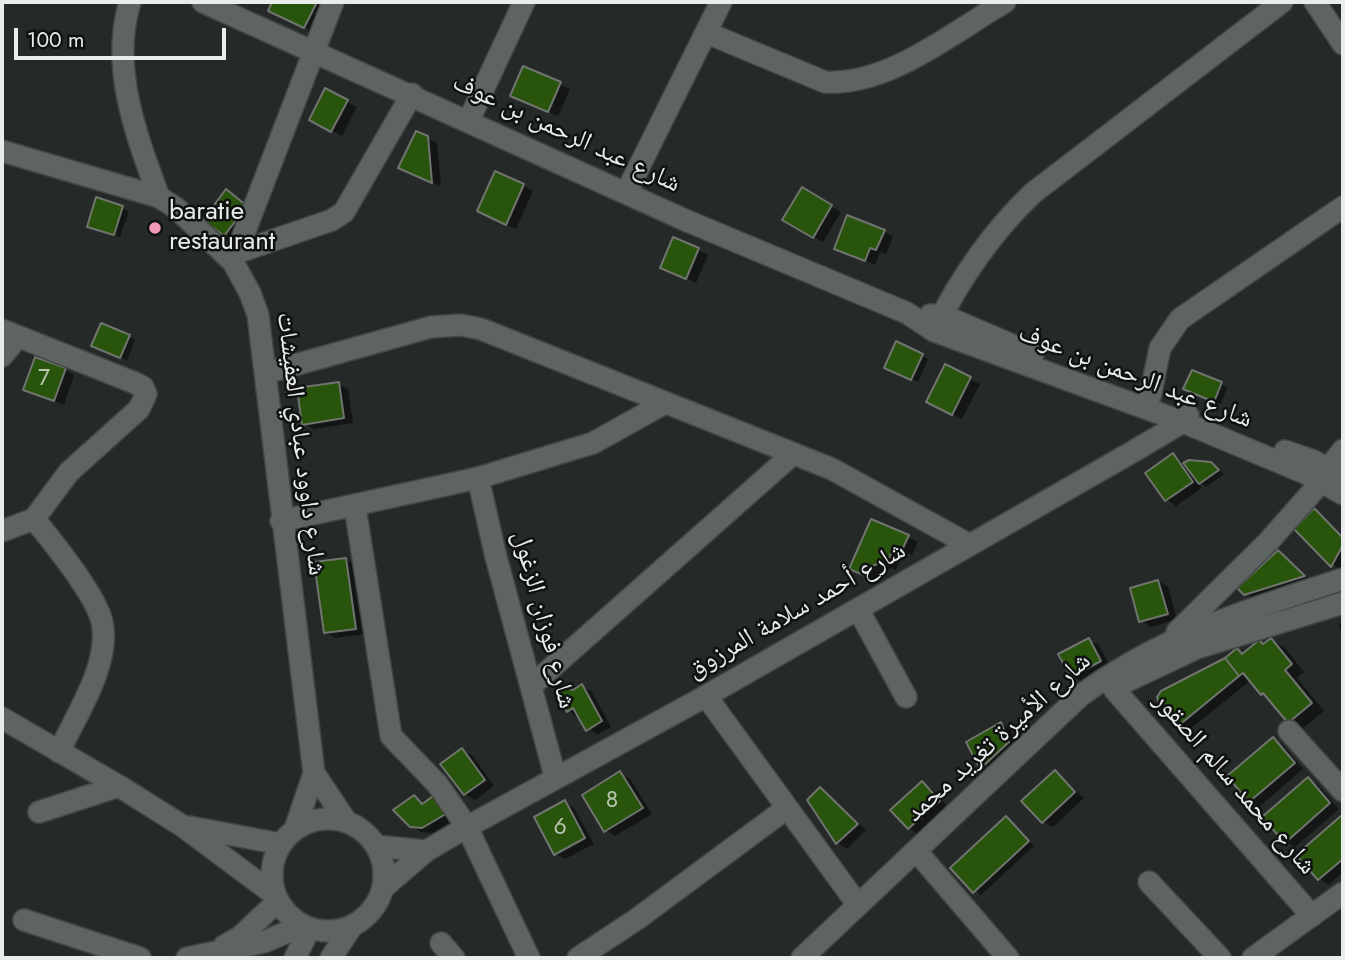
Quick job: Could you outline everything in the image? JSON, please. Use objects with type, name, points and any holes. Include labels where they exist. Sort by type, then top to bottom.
[{"type":"street","points":[[130,2],[121,48],[125,75],[139,143],[159,197]]},
{"type":"street","name":"شارع عبد الرحمن بن عوف","points":[[203,2],[412,94],[626,193],[906,313],[1150,397],[1186,417]]},
{"type":"street","points":[[234,257],[333,2]]},
{"type":"street","points":[[468,120],[523,2]]},
{"type":"street","points":[[626,193],[721,2]]},
{"type":"street","points":[[707,33],[825,82],[844,83],[865,80],[897,66],[1004,2]]},
{"type":"street","points":[[938,323],[977,259],[1013,212],[1282,2]]},
{"type":"street","points":[[1315,2],[1343,44]]},
{"type":"street","points":[[234,257],[332,220],[344,212],[412,94]]},
{"type":"street","name":"شارع داوود عبادي العفيشات","points":[[2,150],[159,197],[234,257],[258,315],[267,373],[281,521],[314,774],[346,821]]},
{"type":"street","points":[[1150,397],[1160,348],[1180,319],[1343,207]]},
{"type":"street","name":"شارع عبد الرحمن بن عوف","points":[[938,323],[1186,417],[1331,476],[1343,494]]},
{"type":"street","points":[[267,373],[431,327],[461,326],[518,343],[663,404],[793,454],[872,489],[968,544]]},
{"type":"street","points":[[2,356],[10,333],[135,383],[143,387],[146,394],[139,409],[55,488],[34,519],[2,531]]},
{"type":"street","points":[[281,521],[355,507],[478,478],[593,443],[663,404]]},
{"type":"street","name":"شارع أحمد سلامة المرزوق","points":[[383,888],[426,851],[555,776],[706,696],[1186,417]]},
{"type":"street","points":[[1168,641],[1331,476],[1343,450]]},
{"type":"street","points":[[531,686],[793,454]]},
{"type":"street","name":"شارع فوزان الزغول","points":[[478,478],[555,776]]},
{"type":"street","points":[[355,507],[391,736],[438,785],[467,827],[529,958]]},
{"type":"street","points":[[34,519],[96,604],[104,640],[96,670],[59,752]]},
{"type":"street","name":"شارع الأميرة تغريد محمد","points":[[802,958],[1080,696],[1168,641],[1214,621],[1343,579]]},
{"type":"street","name":"شارع الأميرة تغريد محمد","points":[[819,958],[1031,759],[1114,689],[1196,648],[1343,603]]},
{"type":"street","points":[[858,608],[906,697]]},
{"type":"street","name":"شارع محمد سالم الصقور","points":[[1114,689],[1312,916]]},
{"type":"street","points":[[706,696],[858,905]]},
{"type":"street","points":[[2,719],[181,825],[276,898],[293,919],[307,927],[331,931],[352,926]]},
{"type":"street","points":[[1289,731],[1343,791]]},
{"type":"street","name":"شارع داوود عبادي العفيشات","points":[[288,837],[314,774]]},
{"type":"street","points":[[39,811],[119,786]]},
{"type":"street","points":[[578,958],[637,919],[787,808]]},
{"type":"street","points":[[276,898],[272,874],[288,837],[316,820],[346,821],[360,828],[376,846],[383,862],[383,888],[372,910],[352,926],[331,958]]},
{"type":"street","points":[[181,825],[288,837]]},
{"type":"street","points":[[376,846],[426,851]]},
{"type":"street","points":[[924,860],[1008,958]]},
{"type":"street","points":[[1149,882],[1220,958]]},
{"type":"street","points":[[1253,958],[1343,893]]},
{"type":"street","points":[[197,956],[240,937],[276,898]]},
{"type":"street","points":[[24,920],[140,958]]},
{"type":"street","points":[[197,956],[264,942],[307,927]]},
{"type":"street","points":[[295,958],[307,927]]},
{"type":"building","points":[[272,2],[317,2],[304,28],[268,11]]},
{"type":"building","points":[[523,66],[561,82],[548,112],[510,96]]},
{"type":"building","points":[[325,88],[348,100],[331,132],[309,120]]},
{"type":"building","points":[[416,131],[428,136],[432,183],[398,168]]},
{"type":"building","points":[[495,171],[524,184],[506,225],[477,211]]},
{"type":"building","points":[[802,187],[832,205],[813,238],[782,220]]},
{"type":"building","points":[[226,189],[247,206],[224,236],[203,220]]},
{"type":"building","points":[[96,197],[123,206],[114,235],[87,227]]},
{"type":"building","points":[[847,215],[885,230],[876,250],[870,248],[865,261],[834,249]]},
{"type":"building","points":[[673,237],[699,248],[686,279],[660,268]]},
{"type":"building","points":[[101,323],[130,335],[120,358],[91,346]]},
{"type":"building","points":[[896,341],[923,354],[911,380],[884,368]]},
{"type":"building","points":[[35,357],[66,368],[54,401],[23,390]]},
{"type":"building","points":[[945,364],[971,377],[952,415],[926,402]]},
{"type":"building","points":[[1192,370],[1222,382],[1214,402],[1183,389]]},
{"type":"building","points":[[339,382],[344,418],[302,425],[297,388]]},
{"type":"building","points":[[1173,453],[1193,482],[1165,501],[1145,473]]},
{"type":"building","points":[[1189,460],[1211,462],[1219,470],[1199,484],[1183,463]]},
{"type":"building","points":[[1314,508],[1343,538],[1343,545],[1331,567],[1294,529]]},
{"type":"building","points":[[871,519],[909,535],[902,550],[894,547],[886,566],[880,563],[870,567],[866,576],[849,569]]},
{"type":"building","points":[[1278,550],[1305,576],[1244,595],[1237,588]]},
{"type":"building","points":[[346,558],[356,629],[324,633],[314,562]]},
{"type":"building","points":[[1158,580],[1168,614],[1139,622],[1130,588]]},
{"type":"building","points":[[1089,638],[1101,661],[1071,677],[1058,654]]},
{"type":"building","points":[[1271,638],[1292,664],[1285,670],[1312,703],[1288,723],[1263,693],[1261,695],[1243,673],[1239,676],[1225,658],[1237,648],[1242,654],[1259,640],[1263,644]]},
{"type":"building","points":[[1225,658],[1239,676],[1178,726],[1159,704],[1157,697],[1161,691]]},
{"type":"building","points":[[582,684],[602,721],[586,731],[573,708],[567,712],[559,697],[562,695],[559,695],[563,686],[573,690]]},
{"type":"building","points":[[1001,722],[1009,742],[980,769],[966,742]]},
{"type":"building","points":[[1273,737],[1295,763],[1249,802],[1227,776]]},
{"type":"building","points":[[462,748],[485,780],[464,795],[440,764]]},
{"type":"building","points":[[1055,770],[1075,792],[1042,823],[1021,801]]},
{"type":"building","points":[[620,771],[643,808],[604,832],[582,795]]},
{"type":"building","points":[[1308,777],[1330,803],[1285,843],[1262,817]]},
{"type":"building","points":[[922,781],[940,801],[908,829],[890,810]]},
{"type":"building","points":[[820,787],[858,824],[836,844],[807,800]]},
{"type":"building","points":[[436,794],[451,811],[422,828],[410,827],[393,810],[414,795],[422,804]]},
{"type":"building","points":[[565,800],[585,838],[554,855],[534,817]]},
{"type":"building","points":[[1342,815],[1343,859],[1318,880],[1296,855]]},
{"type":"building","points":[[1006,816],[1029,841],[973,893],[950,868]]},
{"type":"place","name":"baratie restaurant","points":[[155,228]]}]
